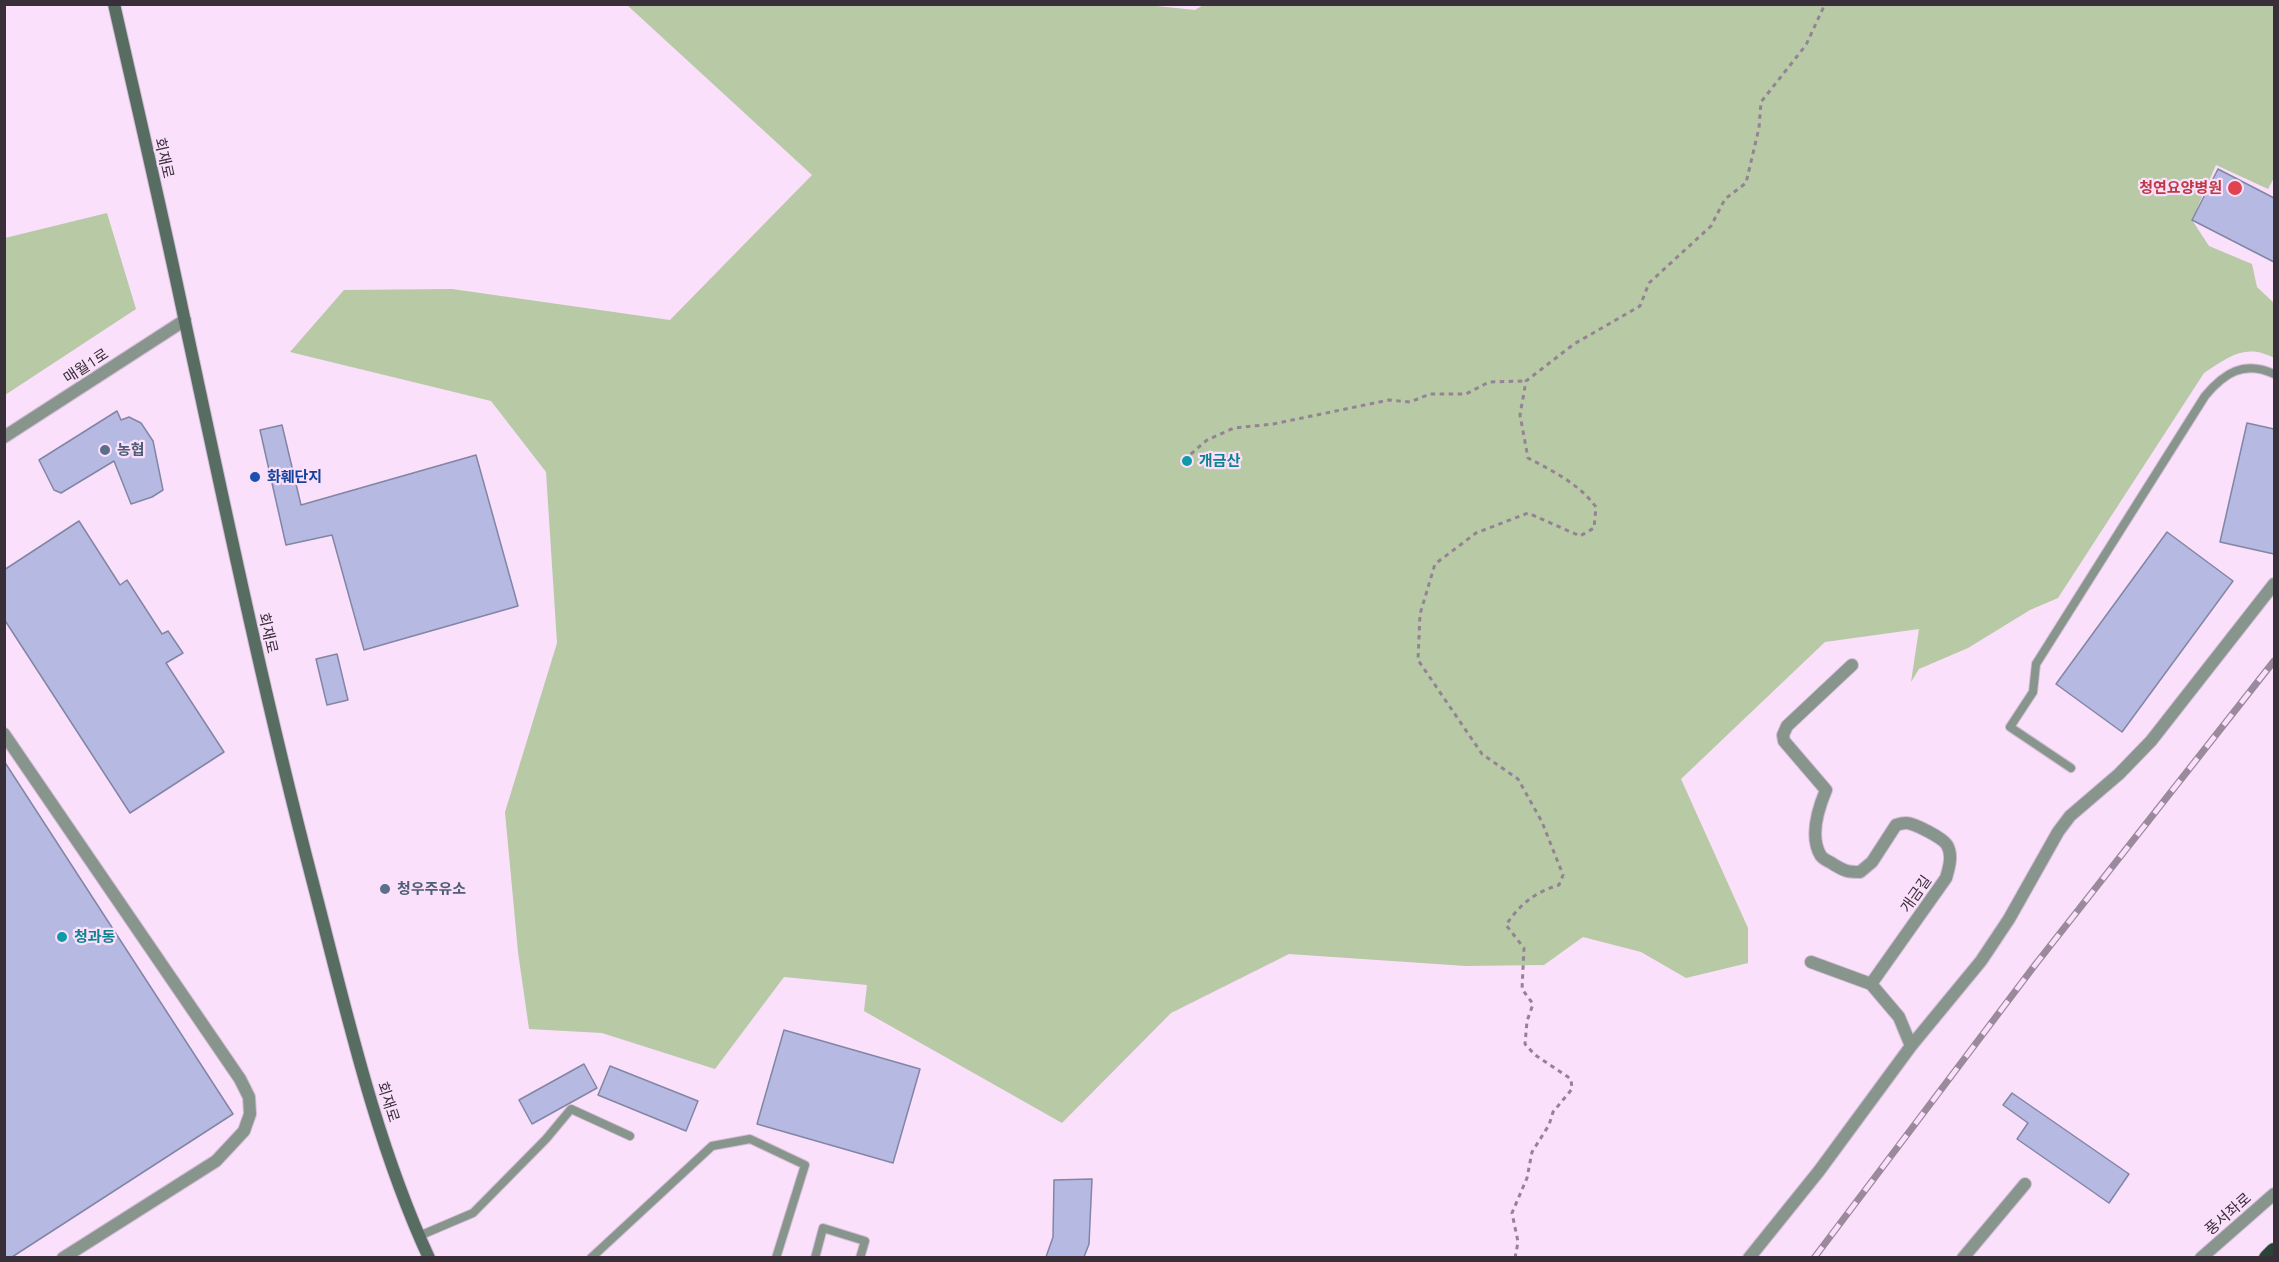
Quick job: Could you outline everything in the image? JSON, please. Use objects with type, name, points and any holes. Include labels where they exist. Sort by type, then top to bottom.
[{"type":"highway","points":[[2267,1257],[2274,1251]]},
{"type":"main road","name":"회재로","points":[[114,4],[282,765],[380,1127],[419,1236],[429,1257]]},
{"type":"street","name":"매월1로","points":[[4,437],[185,320]]},
{"type":"street","points":[[1749,1257],[1819,1171],[1911,1046],[1981,961],[2009,919],[2058,832],[2070,816],[2119,774],[2151,741],[2274,584]]},
{"type":"street","name":"개금길","points":[[1852,665],[1787,726],[1783,735],[1784,741],[1826,790],[1818,811],[1816,827],[1816,842],[1822,858],[1845,872],[1860,872],[1872,862],[1896,825],[1907,823],[1935,836],[1947,845],[1950,854],[1950,865],[1946,878],[1871,984]]},
{"type":"street","points":[[4,734],[234,1070],[249,1097],[250,1114],[244,1131],[216,1161],[63,1257]]},
{"type":"street","points":[[1811,962],[1871,984],[1899,1017],[1911,1046]]},
{"type":"street","points":[[1962,1257],[2025,1184]]},
{"type":"street","name":"풍서좌로","points":[[2201,1257],[2274,1194]]},
{"type":"lane","points":[[2070,768],[2010,727],[2033,692],[2036,664],[2205,396],[2219,380],[2233,371],[2246,368],[2266,370],[2274,374]]},
{"type":"lane","points":[[419,1236],[473,1213],[546,1139],[572,1109],[630,1136]]},
{"type":"lane","points":[[591,1257],[712,1146],[750,1138],[805,1165],[776,1257]]},
{"type":"lane","points":[[815,1257],[823,1228],[865,1241],[861,1257]]},
{"type":"path","points":[[1184,460],[1207,440],[1234,428],[1273,424],[1389,400],[1410,402],[1430,394],[1466,394],[1489,382],[1527,381],[1574,344],[1640,306],[1649,283],[1711,226],[1725,199],[1746,183],[1759,128],[1761,102],[1806,45],[1825,4]]},
{"type":"path","points":[[1515,1257],[1518,1242],[1512,1213],[1527,1178],[1532,1152],[1549,1125],[1553,1112],[1572,1089],[1571,1079],[1535,1055],[1525,1044],[1527,1021],[1533,1004],[1522,989],[1524,948],[1506,925],[1516,910],[1541,890],[1559,885],[1563,875],[1542,822],[1518,779],[1482,753],[1418,660],[1420,614],[1435,564],[1476,534],[1528,513],[1580,536],[1594,528],[1596,507],[1587,494],[1558,474],[1528,458],[1520,416],[1527,381]]},
{"type":"green space","points":[[1137,4],[1195,10],[1205,4],[2274,5],[2274,178],[2268,189],[2216,165],[2192,220],[2209,246],[2252,264],[2257,287],[2274,303],[2274,358],[2264,354],[2246,352],[2229,357],[2204,373],[2058,598],[2030,610],[1968,648],[1919,669],[1911,682],[1919,629],[1825,642],[1681,779],[1748,928],[1748,963],[1686,978],[1641,952],[1583,937],[1544,965],[1466,966],[1289,954],[1171,1013],[1062,1123],[864,1011],[867,985],[784,977],[715,1069],[602,1033],[529,1029],[518,952],[505,812],[557,643],[546,472],[491,401],[290,352],[344,290],[452,289],[670,320],[812,175],[627,5]]},
{"type":"green space","points":[[107,213],[136,309],[5,395],[5,238]]},
{"type":"building","points":[[2218,169],[2274,198],[2274,262],[2192,220]]},
{"type":"building","name":"농협","points":[[117,411],[121,420],[129,417],[141,423],[153,441],[163,490],[152,497],[131,504],[114,461],[61,493],[54,490],[39,460]]},
{"type":"building","points":[[2247,423],[2274,429],[2274,554],[2220,542]]},
{"type":"building","points":[[282,425],[301,505],[476,455],[518,606],[364,650],[332,535],[286,545],[260,430]]},
{"type":"building","points":[[79,521],[120,585],[127,580],[162,634],[168,631],[183,653],[166,663],[224,752],[130,813],[4,619],[4,570]]},
{"type":"building","points":[[2167,532],[2233,581],[2122,732],[2056,684]]},
{"type":"building","points":[[337,654],[348,700],[327,705],[316,659]]},
{"type":"building","name":"청과동","points":[[4,761],[233,1114],[12,1257],[4,1257]]},
{"type":"building","points":[[784,1030],[920,1069],[893,1163],[757,1124]]},
{"type":"building","points":[[584,1064],[597,1088],[532,1124],[519,1100]]},
{"type":"building","points":[[610,1066],[698,1101],[686,1131],[598,1095]]},
{"type":"building","points":[[2012,1093],[2129,1174],[2109,1203],[2017,1139],[2028,1123],[2003,1105]]},
{"type":"building","points":[[1092,1179],[1089,1244],[1084,1257],[1046,1257],[1053,1237],[1054,1180]]},
{"type":"railway","points":[[1814,1258],[2035,965],[2274,661]]},
{"type":"place","name":"청연요양병원","points":[[2235,188]]},
{"type":"place","name":"농협","points":[[105,450]]},
{"type":"place","name":"개금산","points":[[1187,461]]},
{"type":"place","name":"화훼단지","points":[[255,477]]},
{"type":"place","name":"청우주유소","points":[[385,889]]},
{"type":"place","name":"청과동","points":[[62,937]]}]
